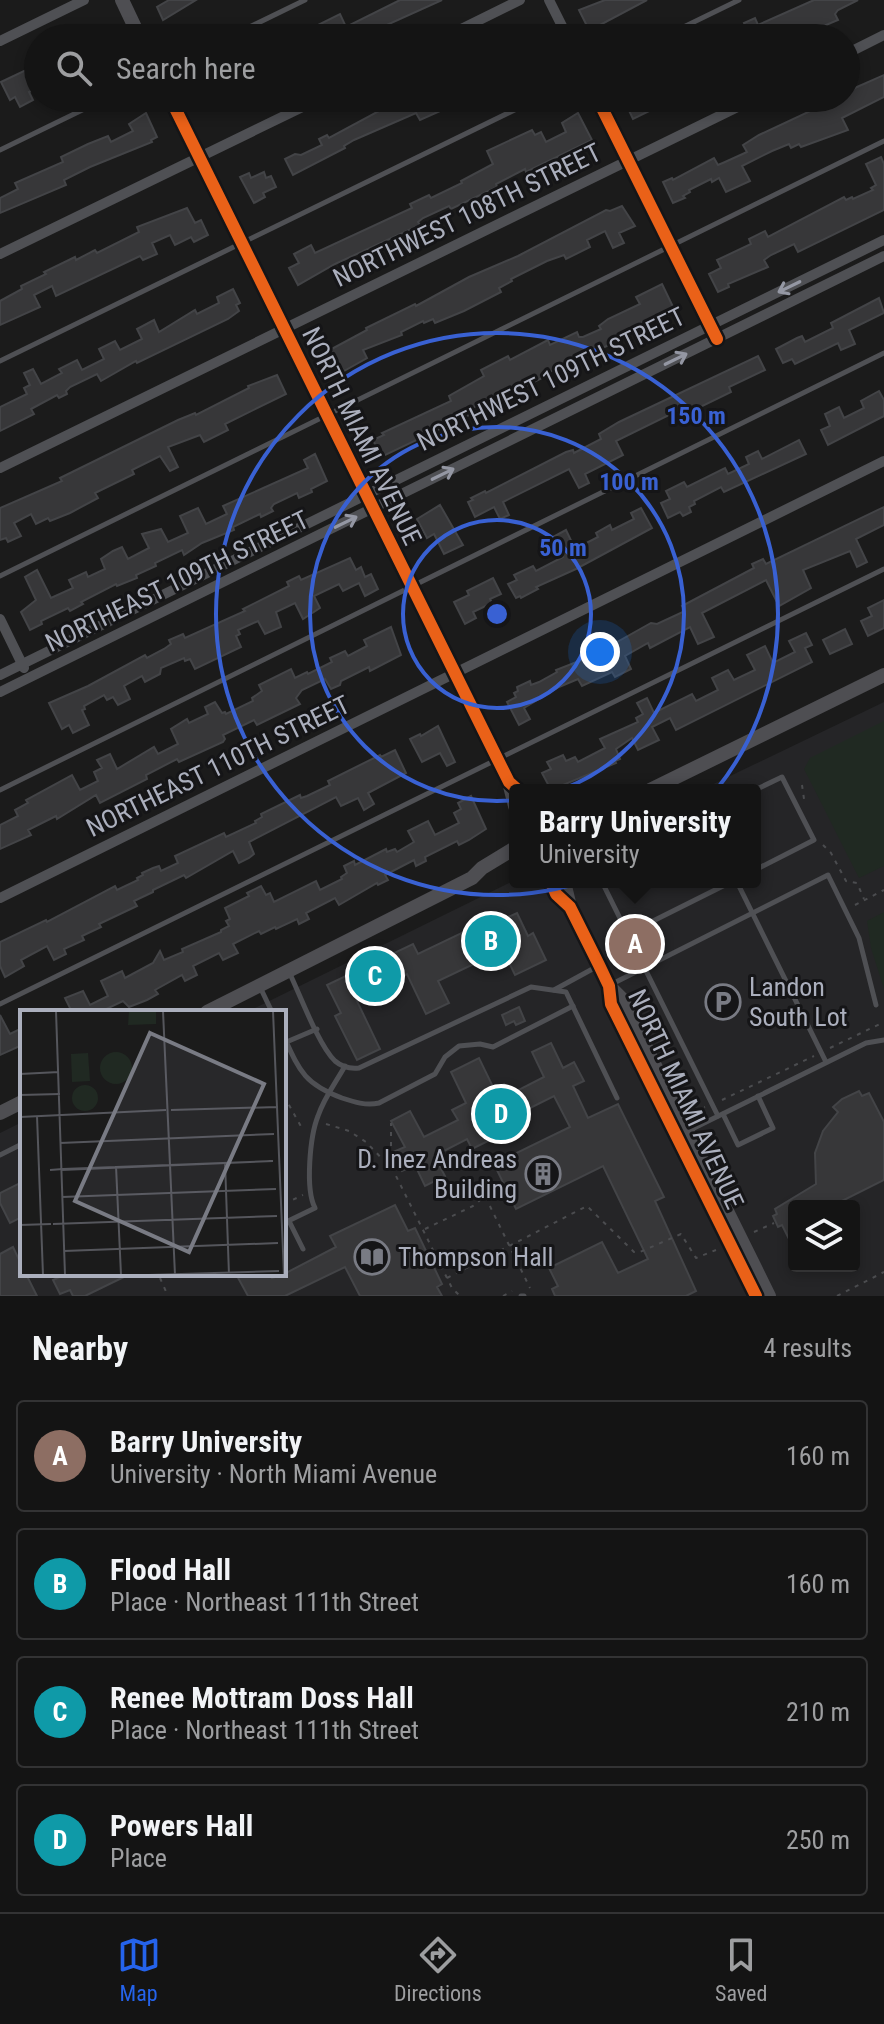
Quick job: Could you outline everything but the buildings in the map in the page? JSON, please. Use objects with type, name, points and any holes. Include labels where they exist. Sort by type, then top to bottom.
[{"type":"street","points":[[35,24],[84,0]]},
{"type":"street","points":[[122,0],[133,24]]},
{"type":"street","points":[[471,24],[520,0]]},
{"type":"street","points":[[549,0],[561,24]]},
{"type":"street","points":[[0,41],[24,29]]},
{"type":"street","points":[[860,47],[884,35]]},
{"type":"street","name":"NORTH MIAMI AVENUE","points":[[177,112],[512,784]]},
{"type":"street","points":[[0,254],[293,112]]},
{"type":"street","points":[[604,112],[717,339]]},
{"type":"street","name":"NORTHWEST 108TH STREET","points":[[0,468],[728,112]]},
{"type":"street","name":"NORTHWEST 109TH STREET","points":[[366,494],[884,240]]},
{"type":"street","name":"NORTHWEST 109TH STREET","points":[[373,509],[884,256]]},
{"type":"street","points":[[827,268],[834,281]]},
{"type":"street","points":[[592,383],[599,397]]},
{"type":"street","points":[[480,438],[487,453]]},
{"type":"street","name":"NORTHEAST 110TH STREET","points":[[0,898],[884,461]]},
{"type":"street","name":"NORTHEAST 109TH STREET","points":[[0,675],[366,494]]},
{"type":"street","name":"NORTHEAST 109TH STREET","points":[[0,692],[373,509]]},
{"type":"street","points":[[228,562],[235,577]]},
{"type":"street","points":[[140,606],[147,620]]},
{"type":"street","points":[[0,619],[29,678]]},
{"type":"street","points":[[662,784],[884,675]]},
{"type":"street","points":[[211,1010],[472,878],[509,852]]},
{"type":"street","points":[[472,878],[486,876],[509,865]]},
{"type":"street","name":"NORTH MIAMI AVENUE","points":[[554,888],[570,907]]},
{"type":"street","name":"NORTH MIAMI AVENUE","points":[[565,888],[570,907],[609,986],[611,1004],[769,1296]]},
{"type":"street","points":[[0,1113],[20,1103]]},
{"type":"street","name":"NORTH MIAMI AVENUE","points":[[682,1134],[756,1296]]},
{"type":"lane","points":[[256,24],[305,0]]},
{"type":"lane","points":[[690,24],[739,0]]},
{"type":"lane","points":[[0,150],[78,112]]},
{"type":"lane","points":[[0,361],[510,112]]},
{"type":"lane","points":[[0,576],[884,141]]},
{"type":"lane","points":[[0,790],[884,353]]},
{"type":"lane","points":[[0,1004],[884,569]]},
{"type":"lane","points":[[761,787],[782,777],[814,840],[761,867]]},
{"type":"lane","points":[[609,986],[828,875],[859,938],[876,1005]]},
{"type":"lane","points":[[605,888],[712,1104],[738,1145],[773,1128],[758,1096]]},
{"type":"lane","points":[[627,934],[719,888]]},
{"type":"lane","points":[[740,888],[826,1062]]},
{"type":"lane","points":[[553,990],[599,965]]},
{"type":"lane","points":[[289,972],[335,1060],[349,1069],[359,1068],[531,987],[566,992],[617,1098]]},
{"type":"lane","points":[[259,987],[271,1010]]},
{"type":"lane","points":[[286,1043],[308,1081],[329,1093],[369,1105],[379,1103],[435,1074],[445,1057],[459,1046],[480,1044],[493,1047],[573,1006]]},
{"type":"lane","points":[[286,1041],[317,1029]]},
{"type":"lane","points":[[682,1134],[866,1043],[884,1040]]},
{"type":"lane","points":[[303,1249],[286,1222],[315,1208],[311,1191],[316,1122],[345,1066]]},
{"type":"lane","points":[[0,1155],[20,1145]]},
{"type":"path","points":[[802,785],[804,805]]},
{"type":"path","points":[[817,833],[846,881],[855,881],[865,900]]},
{"type":"path","points":[[695,1111],[884,1022]]},
{"type":"path","points":[[286,1100],[312,1146]]},
{"type":"path","points":[[316,1122],[349,1131],[366,1142],[390,1167],[447,1278],[460,1296]]},
{"type":"path","points":[[390,1167],[391,1123]]},
{"type":"path","points":[[424,1229],[473,1206],[498,1189]]},
{"type":"path","points":[[286,1203],[311,1191]]},
{"type":"path","points":[[485,1196],[534,1296]]},
{"type":"path","points":[[447,1278],[587,1206],[634,1252],[681,1234],[696,1258],[716,1250]]},
{"type":"path","points":[[754,1232],[774,1223]]},
{"type":"path","points":[[837,1296],[884,1272]]},
{"type":"path","points":[[160,1278],[168,1296]]},
{"type":"shaded area","points":[[884,702],[884,1296],[0,1296],[0,1133],[20,1123],[20,1276],[286,1276],[286,1010],[251,1010],[509,883],[509,888],[761,888],[761,784],[713,784]]},
{"type":"shaded area","points":[[884,721],[884,866],[859,878],[804,769],[810,758]]},
{"type":"shaded area","points":[[884,912],[884,989],[871,948],[867,921]]},
{"type":"cycle path","points":[[177,112],[511,784]]},
{"type":"cycle path","points":[[604,112],[717,339]]},
{"type":"cycle path","points":[[554,888],[570,907],[599,965],[609,986],[611,1004],[756,1296]]},
{"type":"place","name":"Flood Hall","points":[[491,941]]},
{"type":"place","name":"Barry University","points":[[635,944]]},
{"type":"place","name":"Renee Mottram Doss Hall","points":[[375,976]]},
{"type":"place","name":"Landon South Lot","points":[[723,1002]]},
{"type":"place","name":"Powers Hall","points":[[501,1114]]},
{"type":"place","name":"D. Inez Andreas Building","points":[[543,1174]]},
{"type":"place","name":"Thompson Hall","points":[[372,1257]]}]
